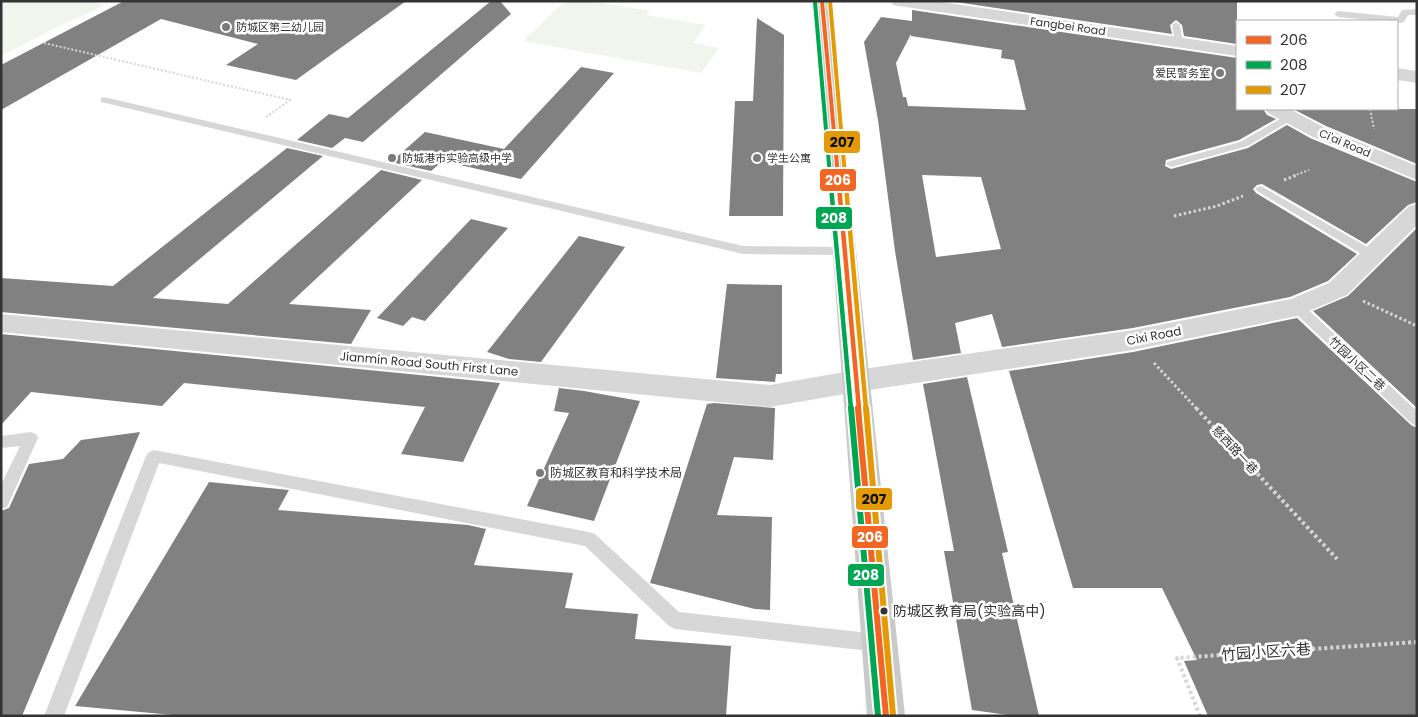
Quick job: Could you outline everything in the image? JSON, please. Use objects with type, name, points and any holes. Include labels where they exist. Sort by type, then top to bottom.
[{"type":"main road","points":[[822,1],[886,716]]},
{"type":"street","name":"Fangbei Road","points":[[899,1],[1236,51]]},
{"type":"street","points":[[1398,74],[1417,77]]},
{"type":"street","name":"Ci'ai Road","points":[[1282,113],[1318,132],[1417,174]]},
{"type":"street","name":"Cixi Road","points":[[856,381],[1133,340],[1297,308],[1338,289],[1417,211]]},
{"type":"street","name":"Jianmin Road South First Lane","points":[[1,323],[770,396],[856,381]]},
{"type":"lane","points":[[1338,14],[1401,20],[1405,12],[1417,12]]},
{"type":"lane","points":[[1176,25],[1178,43]]},
{"type":"lane","points":[[104,100],[743,250],[844,251]]},
{"type":"lane","points":[[1172,164],[1244,144],[1282,113]]},
{"type":"lane","points":[[1261,189],[1372,255]]},
{"type":"lane","name":"竹园小区二巷","points":[[1297,308],[1417,420]]},
{"type":"lane","points":[[1,442],[31,438],[1,502]]},
{"type":"lane","points":[[54,716],[154,456],[589,538],[675,620],[880,643]]},
{"type":"path","points":[[44,43],[290,100],[244,133]]},
{"type":"path","points":[[1338,289],[1417,326]]},
{"type":"path","name":"慈西路一巷","points":[[1133,340],[1336,559]]},
{"type":"path","name":"竹园小区六巷","points":[[1200,716],[1177,658],[1417,642]]},
{"type":"shaded area","points":[[1,1],[95,1],[104,6],[55,28],[1,56]]},
{"type":"shaded area","points":[[565,1],[590,1],[650,11],[646,15],[706,25],[693,43],[719,48],[701,73],[523,41]]},
{"type":"building","points":[[124,1],[406,1],[296,80],[226,65],[258,44],[161,19],[1,110],[1,65]]},
{"type":"building","points":[[491,1],[500,1],[511,14],[363,142],[345,138],[332,148],[297,140],[329,114],[348,118]]},
{"type":"building","points":[[949,1],[1237,1],[1236,44],[1184,36],[1182,25],[1176,20],[1170,25],[1172,34]]},
{"type":"building","points":[[912,10],[1236,58],[1236,110],[1264,110],[1267,115],[1276,119],[1239,140],[1166,160],[1165,166],[1171,169],[1248,148],[1287,125],[1310,138],[1417,182],[1417,202],[1408,205],[1366,244],[1262,184],[1257,185],[1253,189],[1256,193],[1357,254],[1328,281],[1290,297],[1133,328],[1002,347],[992,314],[955,323],[961,353],[913,360],[895,251],[878,120],[864,42],[881,17],[912,21]],"holes":[[[911,34],[911,36],[1002,50],[1001,58],[1014,60],[1026,110],[908,106],[906,97],[903,97],[896,63]],[[922,175],[981,177],[1001,249],[936,257]]]},
{"type":"building","name":"学生公寓","points":[[757,18],[784,35],[783,216],[729,216],[735,101],[753,101]]},
{"type":"building","points":[[581,67],[614,73],[521,179],[443,161],[431,171],[391,162],[425,132],[504,149]]},
{"type":"building","points":[[1417,109],[1417,164],[1326,126],[1295,110]]},
{"type":"building","points":[[287,148],[323,156],[153,298],[228,304],[381,170],[422,180],[289,304],[371,310],[351,344],[1,312],[1,278],[113,286]]},
{"type":"building","points":[[471,219],[508,228],[425,321],[412,317],[403,326],[377,318]]},
{"type":"building","points":[[1417,228],[1417,408],[1313,311],[1348,296]]},
{"type":"building","points":[[579,236],[625,247],[541,362],[509,359],[487,352]]},
{"type":"building","points":[[727,284],[782,285],[782,374],[776,374],[775,382],[716,378]]},
{"type":"building","points":[[1297,318],[1411,425],[1417,428],[1417,716],[1208,716],[1184,661],[1197,660],[1162,588],[1073,588],[1009,371],[1133,352]]},
{"type":"building","points":[[1,334],[500,383],[463,462],[401,454],[425,407],[184,383],[162,406],[31,392],[1,425]]},
{"type":"building","points":[[967,377],[1008,552],[1002,553],[1039,716],[1015,716],[972,710],[944,551],[954,551],[923,384]]},
{"type":"building","points":[[559,388],[640,401],[594,521],[527,506],[569,413],[554,411]]},
{"type":"building","points":[[707,404],[775,408],[773,460],[734,457],[717,515],[772,517],[770,610],[755,609],[650,583]]},
{"type":"building","points":[[140,432],[22,716],[1,716],[1,511],[9,508],[29,464],[63,459],[81,440]]},
{"type":"building","points":[[209,482],[289,490],[278,510],[468,525],[486,529],[474,565],[573,573],[565,608],[638,614],[635,639],[731,646],[726,716],[184,716],[75,706]]},
{"type":"transit line","name":"206","points":[[822,1],[886,716]]},
{"type":"transit line","name":"207","points":[[830,1],[893,715]]},
{"type":"transit line","name":"208","points":[[815,2],[878,716]]},
{"type":"place","name":"防城区第二幼儿园","points":[[226,27]]},
{"type":"place","name":"爱民警务室","points":[[1220,73]]},
{"type":"place","name":"防城港市实验高级中学","points":[[392,158]]},
{"type":"place","name":"学生公寓","points":[[757,158]]},
{"type":"place","name":"防城区教育和科学技术局","points":[[540,473]]},
{"type":"place","name":"防城区教育局(实验高中)","points":[[884,611]]}]
